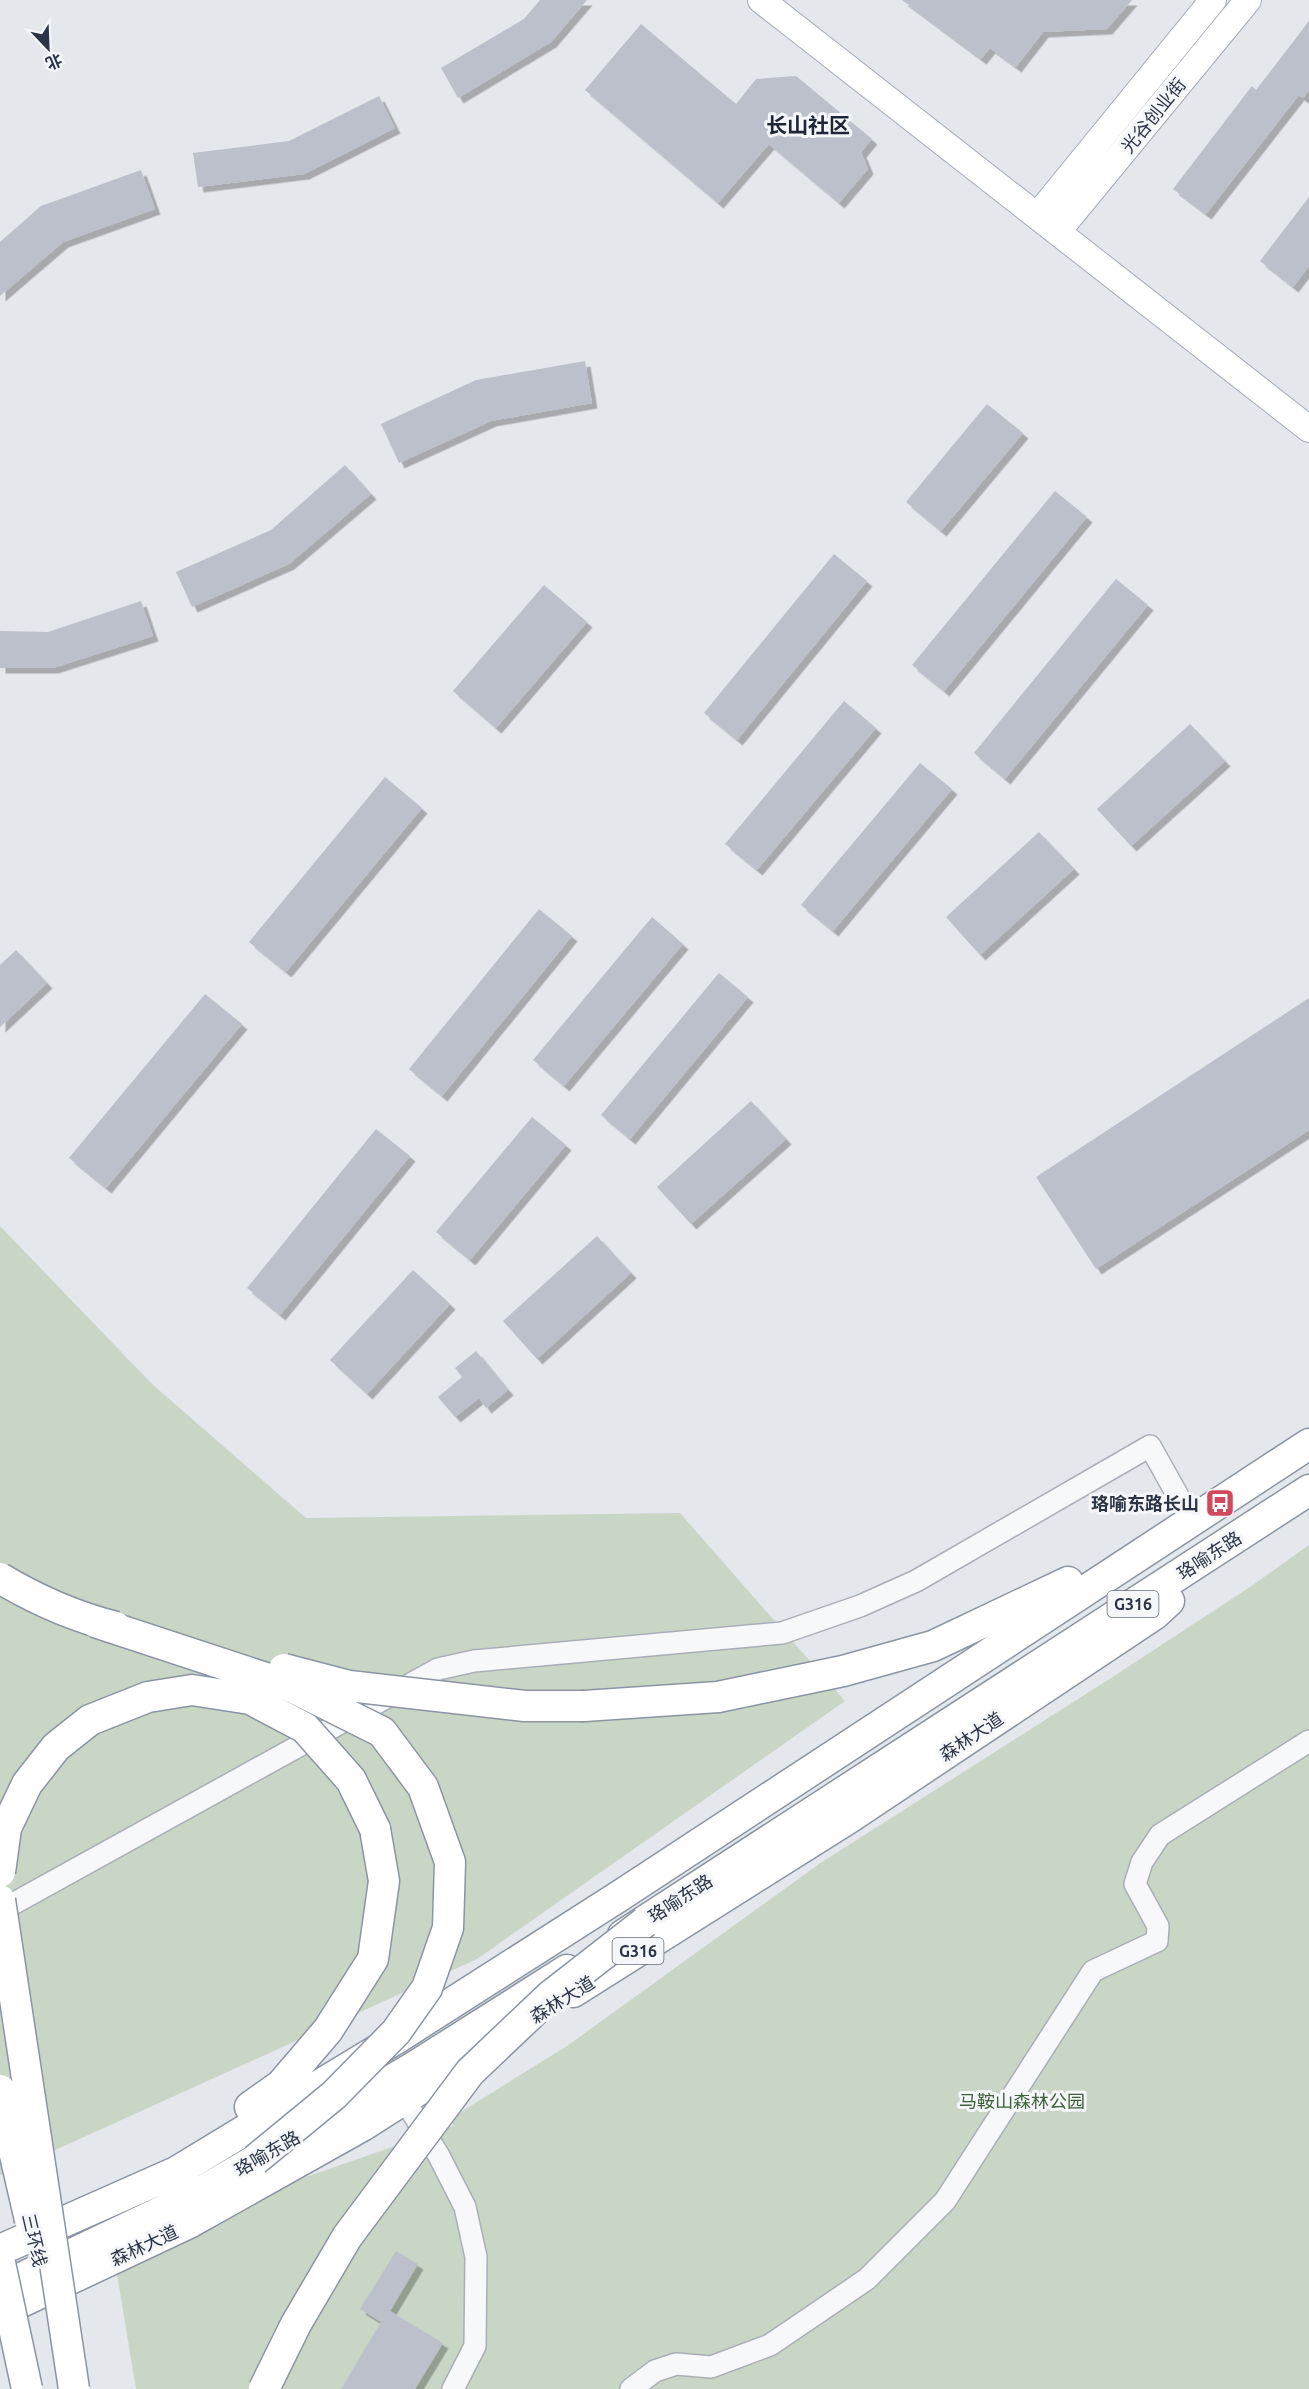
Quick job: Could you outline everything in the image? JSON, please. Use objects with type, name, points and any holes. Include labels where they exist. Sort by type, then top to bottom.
[{"type":"highway","name":"G316","points":[[0,2250],[176,2172],[404,2034],[621,1895],[1309,1444]]},
{"type":"highway","name":"珞喻东路","points":[[0,2289],[194,2196],[414,2067],[645,1922],[1309,1490]]},
{"type":"highway","points":[[95,1622],[349,1686],[525,1706],[584,1706],[718,1696],[843,1671],[933,1646],[1192,1521]]},
{"type":"highway","name":"森林大道","points":[[0,2314],[189,2223],[362,2126],[849,1818],[1155,1614],[1241,1534]]},
{"type":"highway","points":[[0,1578],[15,1587],[95,1622],[290,1686],[382,1732],[423,1787],[450,1862],[448,1928],[427,1988],[396,2032],[334,2095],[255,2160]]},
{"type":"highway","points":[[0,1872],[6,1828],[27,1784],[56,1747],[90,1720],[148,1697],[192,1690],[250,1699],[305,1728],[351,1780],[375,1829],[384,1881],[373,1959],[328,2030],[281,2085],[131,2192]]},
{"type":"highway","points":[[0,1900],[72,2389]]},
{"type":"highway","points":[[264,2389],[296,2325],[347,2237],[470,2072],[550,1996],[645,1922]]},
{"type":"highway","name":"三环线","points":[[0,2090],[72,2389]]},
{"type":"highway","points":[[0,2263],[27,2389]]},
{"type":"highway","points":[[0,2314],[22,2389]]},
{"type":"main road","points":[[761,0],[1038,214],[1309,429]]},
{"type":"main road","name":"光谷创业街","points":[[1038,214],[1213,0]]},
{"type":"main road","name":"光谷创业街","points":[[1058,231],[1248,0]]},
{"type":"street","points":[[0,1911],[438,1669],[474,1661],[782,1633],[860,1606],[916,1581],[1150,1446],[1192,1521]]},
{"type":"street","points":[[631,2389],[655,2371],[676,2364],[711,2367],[770,2345],[867,2279],[945,2201],[1093,1971],[1157,1941],[1158,1926],[1135,1884],[1142,1862],[1160,1834],[1309,1741]]},
{"type":"street","points":[[404,2099],[439,2156],[465,2207],[476,2257],[475,2346],[453,2389]]},
{"type":"green space","points":[[0,1226],[153,1385],[306,1518],[680,1513],[845,1701],[477,1959],[0,2175]]},
{"type":"green space","name":"马鞍山森林公园","points":[[1309,1545],[1309,2389],[136,2389],[117,2274],[251,2196],[453,2126],[451,2118],[567,2046],[819,1864],[1111,1678],[1250,1587]]},
{"type":"building","points":[[540,0],[587,0],[551,42],[458,98],[441,68],[524,19]]},
{"type":"building","points":[[902,0],[1132,0],[1107,29],[1043,32],[1016,67],[990,48],[981,59]]},
{"type":"building","points":[[1309,21],[1309,90],[1303,98],[1299,95],[1206,214],[1173,189],[1252,86],[1256,90]]},
{"type":"building","points":[[641,24],[736,104],[756,79],[796,76],[872,139],[861,152],[868,169],[839,203],[769,144],[718,203],[585,90]]},
{"type":"building","points":[[379,96],[395,128],[304,174],[198,187],[193,153],[289,141]]},
{"type":"building","points":[[141,170],[155,209],[63,242],[0,296],[0,242],[41,206]]},
{"type":"building","points":[[1309,197],[1309,266],[1293,287],[1260,261]]},
{"type":"building","points":[[585,361],[592,403],[491,421],[399,463],[381,424],[476,380]]},
{"type":"building","points":[[987,404],[1023,433],[941,531],[906,502]]},
{"type":"building","points":[[345,465],[371,494],[289,564],[192,607],[176,572],[271,530]]},
{"type":"building","points":[[1055,491],[1087,517],[944,691],[912,665]]},
{"type":"building","points":[[834,554],[867,581],[737,740],[704,713]]},
{"type":"building","points":[[1116,579],[1148,605],[1005,779],[974,753]]},
{"type":"building","points":[[544,585],[587,622],[496,728],[453,691]]},
{"type":"building","points":[[141,601],[153,636],[53,668],[0,668],[0,631],[48,632]]},
{"type":"building","points":[[844,701],[876,728],[757,870],[725,844]]},
{"type":"building","points":[[1190,724],[1225,761],[1131,846],[1097,809]]},
{"type":"building","points":[[920,763],[952,789],[833,931],[801,905]]},
{"type":"building","points":[[385,777],[422,808],[286,972],[249,942]]},
{"type":"building","points":[[1039,832],[1074,869],[980,955],[946,917]]},
{"type":"building","points":[[539,909],[572,936],[442,1096],[409,1069]]},
{"type":"building","points":[[652,917],[683,944],[564,1086],[533,1060]]},
{"type":"building","points":[[16,950],[47,983],[0,1027],[0,965]]},
{"type":"building","points":[[719,973],[748,997],[630,1139],[601,1115]]},
{"type":"building","points":[[205,994],[242,1024],[106,1188],[69,1158]]},
{"type":"building","points":[[1309,998],[1309,1130],[1096,1269],[1036,1177]]},
{"type":"building","points":[[751,1101],[786,1139],[691,1224],[657,1187]]},
{"type":"building","points":[[532,1117],[566,1145],[470,1260],[436,1232]]},
{"type":"building","points":[[376,1129],[410,1156],[280,1315],[247,1288]]},
{"type":"building","points":[[597,1236],[631,1273],[537,1359],[503,1321]]},
{"type":"building","points":[[413,1270],[450,1304],[367,1394],[330,1360]]},
{"type":"building","points":[[476,1351],[508,1390],[486,1408],[479,1398],[455,1417],[438,1397],[462,1377],[455,1368]]},
{"type":"building","points":[[396,2251],[418,2264],[390,2311],[443,2343],[415,2389],[341,2389],[381,2322],[360,2309]]},
{"type":"place","name":"珞喻东路长山","points":[[1220,1503]]},
{"type":"district","name":"长山社区","points":[[808,125]]}]
